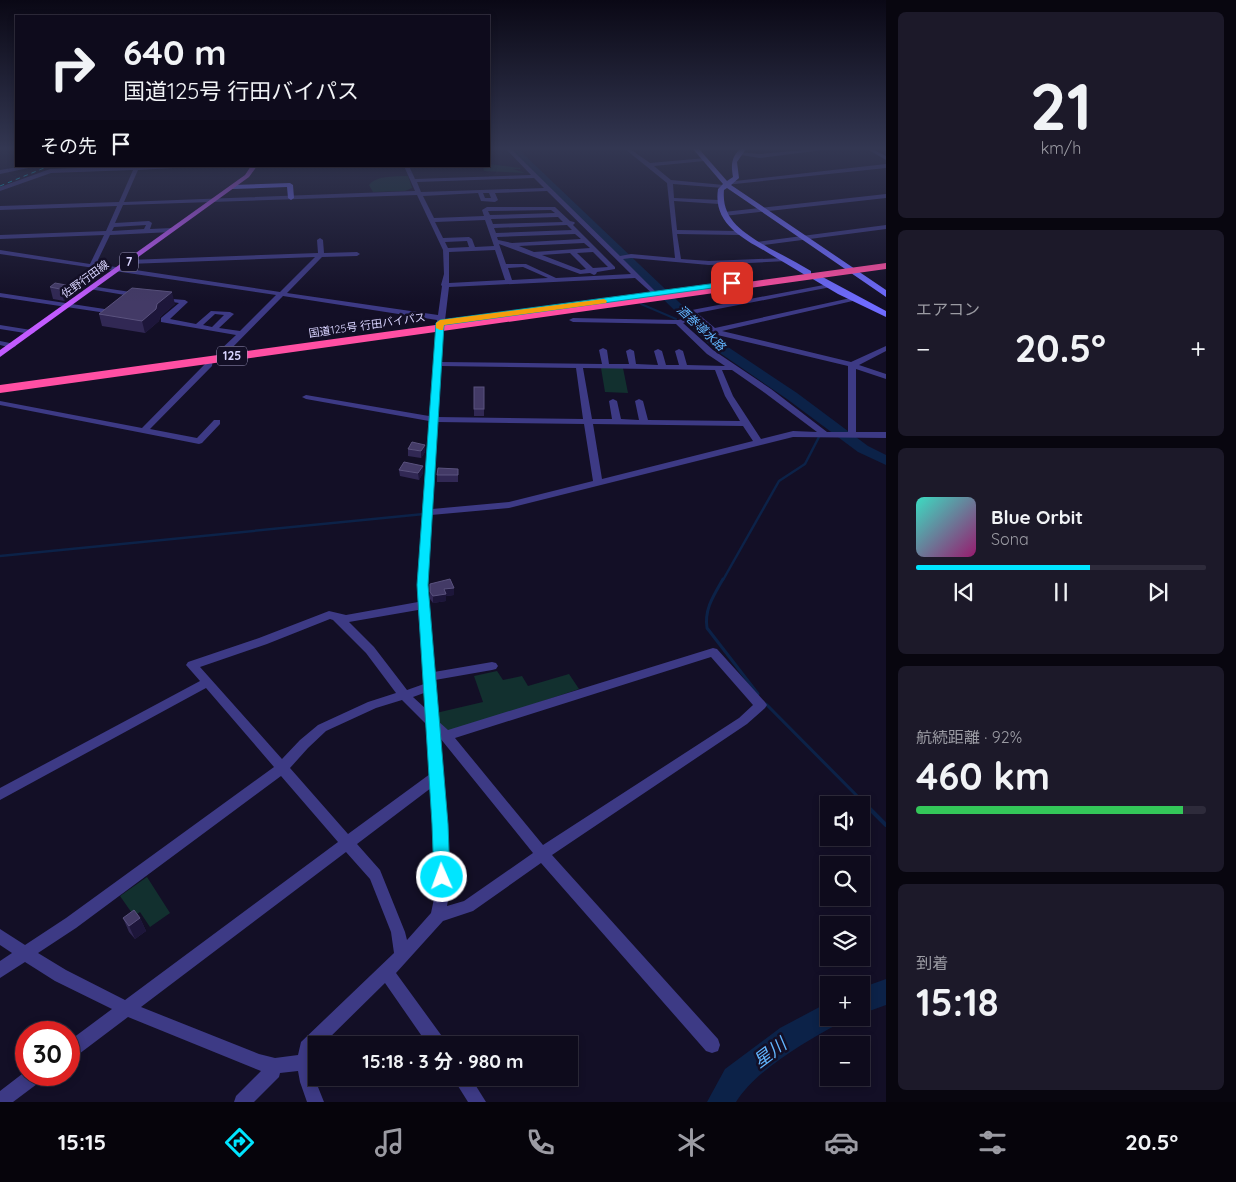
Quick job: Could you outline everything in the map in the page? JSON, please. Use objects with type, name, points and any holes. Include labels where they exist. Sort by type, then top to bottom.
[{"type":"highway","name":"国道125号 行田バイパス","points":[[0,383],[440,323],[672,294],[811,275],[886,262]]},
{"type":"highway","name":"国道125号 行田バイパス","points":[[849,269],[886,266]]},
{"type":"highway","name":"国道125号 行田バイパス","points":[[0,389],[440,323]]},
{"type":"main road","name":"佐野行田線","points":[[0,354],[213,201]]},
{"type":"street","points":[[92,266],[121,200]]},
{"type":"street","points":[[0,208],[228,200]]},
{"type":"street","points":[[423,200],[446,250],[447,274],[440,323],[422,585],[430,682],[442,894],[438,916]]},
{"type":"street","points":[[522,200],[525,207]]},
{"type":"street","points":[[560,200],[657,295]]},
{"type":"street","points":[[671,200],[678,260]]},
{"type":"street","points":[[694,200],[719,202],[732,227],[739,233],[829,286],[886,314]]},
{"type":"street","points":[[747,200],[886,294]]},
{"type":"street","points":[[724,214],[846,200]]},
{"type":"street","points":[[495,238],[580,272],[613,268],[550,207],[487,209],[485,210],[509,282]]},
{"type":"street","points":[[432,220],[559,215]]},
{"type":"street","points":[[111,225],[150,223],[147,231]]},
{"type":"street","points":[[491,226],[583,223]]},
{"type":"street","points":[[757,244],[886,227]]},
{"type":"street","points":[[0,237],[172,230]]},
{"type":"street","points":[[495,238],[577,232]]},
{"type":"street","points":[[674,232],[739,233]]},
{"type":"street","points":[[441,240],[469,238],[473,250]]},
{"type":"street","points":[[222,353],[321,255],[320,240]]},
{"type":"street","points":[[512,245],[586,241]]},
{"type":"street","points":[[446,250],[498,248]]},
{"type":"street","points":[[534,253],[595,250]]},
{"type":"street","points":[[571,251],[598,278]]},
{"type":"street","points":[[1,253],[282,294],[440,323]]},
{"type":"street","points":[[128,262],[357,254]]},
{"type":"street","points":[[606,261],[630,256],[709,263],[785,260]]},
{"type":"street","points":[[504,266],[524,265],[556,279]]},
{"type":"street","points":[[444,285],[637,276]]},
{"type":"street","points":[[829,286],[692,312],[694,319],[713,331],[852,365],[886,377]]},
{"type":"street","points":[[91,288],[143,296]]},
{"type":"street","points":[[127,300],[134,294]]},
{"type":"street","points":[[0,295],[113,312],[120,306]]},
{"type":"street","points":[[151,297],[185,302],[164,320],[242,334]]},
{"type":"street","points":[[713,331],[855,299]]},
{"type":"street","points":[[197,326],[213,312],[230,314],[214,329]]},
{"type":"street","points":[[572,320],[678,322],[694,319]]},
{"type":"street","points":[[678,322],[710,352],[768,391],[824,433]]},
{"type":"street","points":[[0,327],[31,332]]},
{"type":"street","points":[[0,344],[12,346]]},
{"type":"street","points":[[852,365],[886,348]]},
{"type":"street","points":[[603,350],[606,367]]},
{"type":"street","points":[[630,351],[633,367]]},
{"type":"street","points":[[658,351],[662,368]]},
{"type":"street","points":[[679,351],[684,368]]},
{"type":"street","points":[[143,431],[209,364],[209,359]]},
{"type":"street","points":[[438,364],[732,368]]},
{"type":"street","points":[[850,433],[852,365]]},
{"type":"street","points":[[579,366],[598,484]]},
{"type":"street","points":[[718,369],[729,396],[758,442]]},
{"type":"street","points":[[306,397],[434,418],[746,424]]},
{"type":"street","points":[[613,401],[617,422]]},
{"type":"street","points":[[639,401],[644,422]]},
{"type":"street","points":[[0,403],[199,441],[217,422]]},
{"type":"street","points":[[427,515],[509,505],[794,434],[850,433],[886,435]]},
{"type":"street","points":[[402,956],[398,932],[375,875],[192,665],[329,615],[346,619],[424,606]]},
{"type":"street","points":[[337,618],[370,650],[404,695],[446,736],[542,854],[712,1045]]},
{"type":"street","points":[[316,1102],[305,1077],[304,1062],[307,1048],[402,956],[438,916],[468,906],[542,854],[743,721],[761,705],[713,652],[446,736]]},
{"type":"street","points":[[0,970],[25,955],[282,768],[322,728],[372,705],[404,695],[430,682],[492,666]]},
{"type":"street","points":[[0,794],[208,682]]},
{"type":"street","points":[[80,1043],[436,776]]},
{"type":"street","points":[[0,936],[25,955],[126,1009],[259,1062],[276,1066],[304,1062]]},
{"type":"street","points":[[386,972],[432,1036]]},
{"type":"street","points":[[242,1102],[276,1066]]},
{"type":"street","points":[[0,1101],[20,1086]]},
{"type":"street","points":[[467,1086],[478,1102]]},
{"type":"green space","points":[[601,368],[623,368],[628,393],[605,392]]},
{"type":"green space","points":[[497,671],[503,680],[522,676],[528,686],[569,674],[579,689],[447,733],[435,721],[436,713],[483,702],[474,676]]},
{"type":"green space","points":[[147,877],[170,913],[150,927],[140,912],[134,916],[120,896]]},
{"type":"building","points":[[55,283],[66,285],[60,289],[50,287]]},
{"type":"building","points":[[132,288],[172,292],[157,304],[156,309],[142,321],[99,314]]},
{"type":"building","points":[[474,387],[484,387],[484,409],[474,409]]},
{"type":"building","points":[[412,442],[425,445],[421,451],[408,449]]},
{"type":"building","points":[[404,462],[423,466],[418,473],[399,470]]},
{"type":"building","points":[[438,468],[458,469],[458,475],[437,475]]},
{"type":"building","points":[[450,579],[454,588],[444,589],[446,594],[433,596],[430,592],[430,584]]},
{"type":"building","points":[[134,910],[140,918],[129,926],[123,918]]},
{"type":"waterway","name":"酒巻導水路","points":[[567,200],[718,346],[792,396],[863,449],[886,461]]},
{"type":"waterway","points":[[641,304],[676,319]]},
{"type":"waterway","points":[[723,580],[779,481],[805,464],[820,435]]},
{"type":"waterway","points":[[0,556],[424,514]]},
{"type":"waterway","points":[[723,579],[708,608],[707,628],[758,694]]},
{"type":"waterway","points":[[766,704],[871,810]]},
{"type":"waterway","points":[[871,810],[886,825]]},
{"type":"waterway","name":"星川","points":[[870,998],[886,992]]},
{"type":"waterway","name":"星川","points":[[721,1102],[735,1079],[789,1037],[820,1020]]},
{"type":"slow traffic","points":[[440,328],[440,323],[604,301]]},
{"type":"route","points":[[442,877],[440,824],[422,585],[440,323],[732,283]]}]
